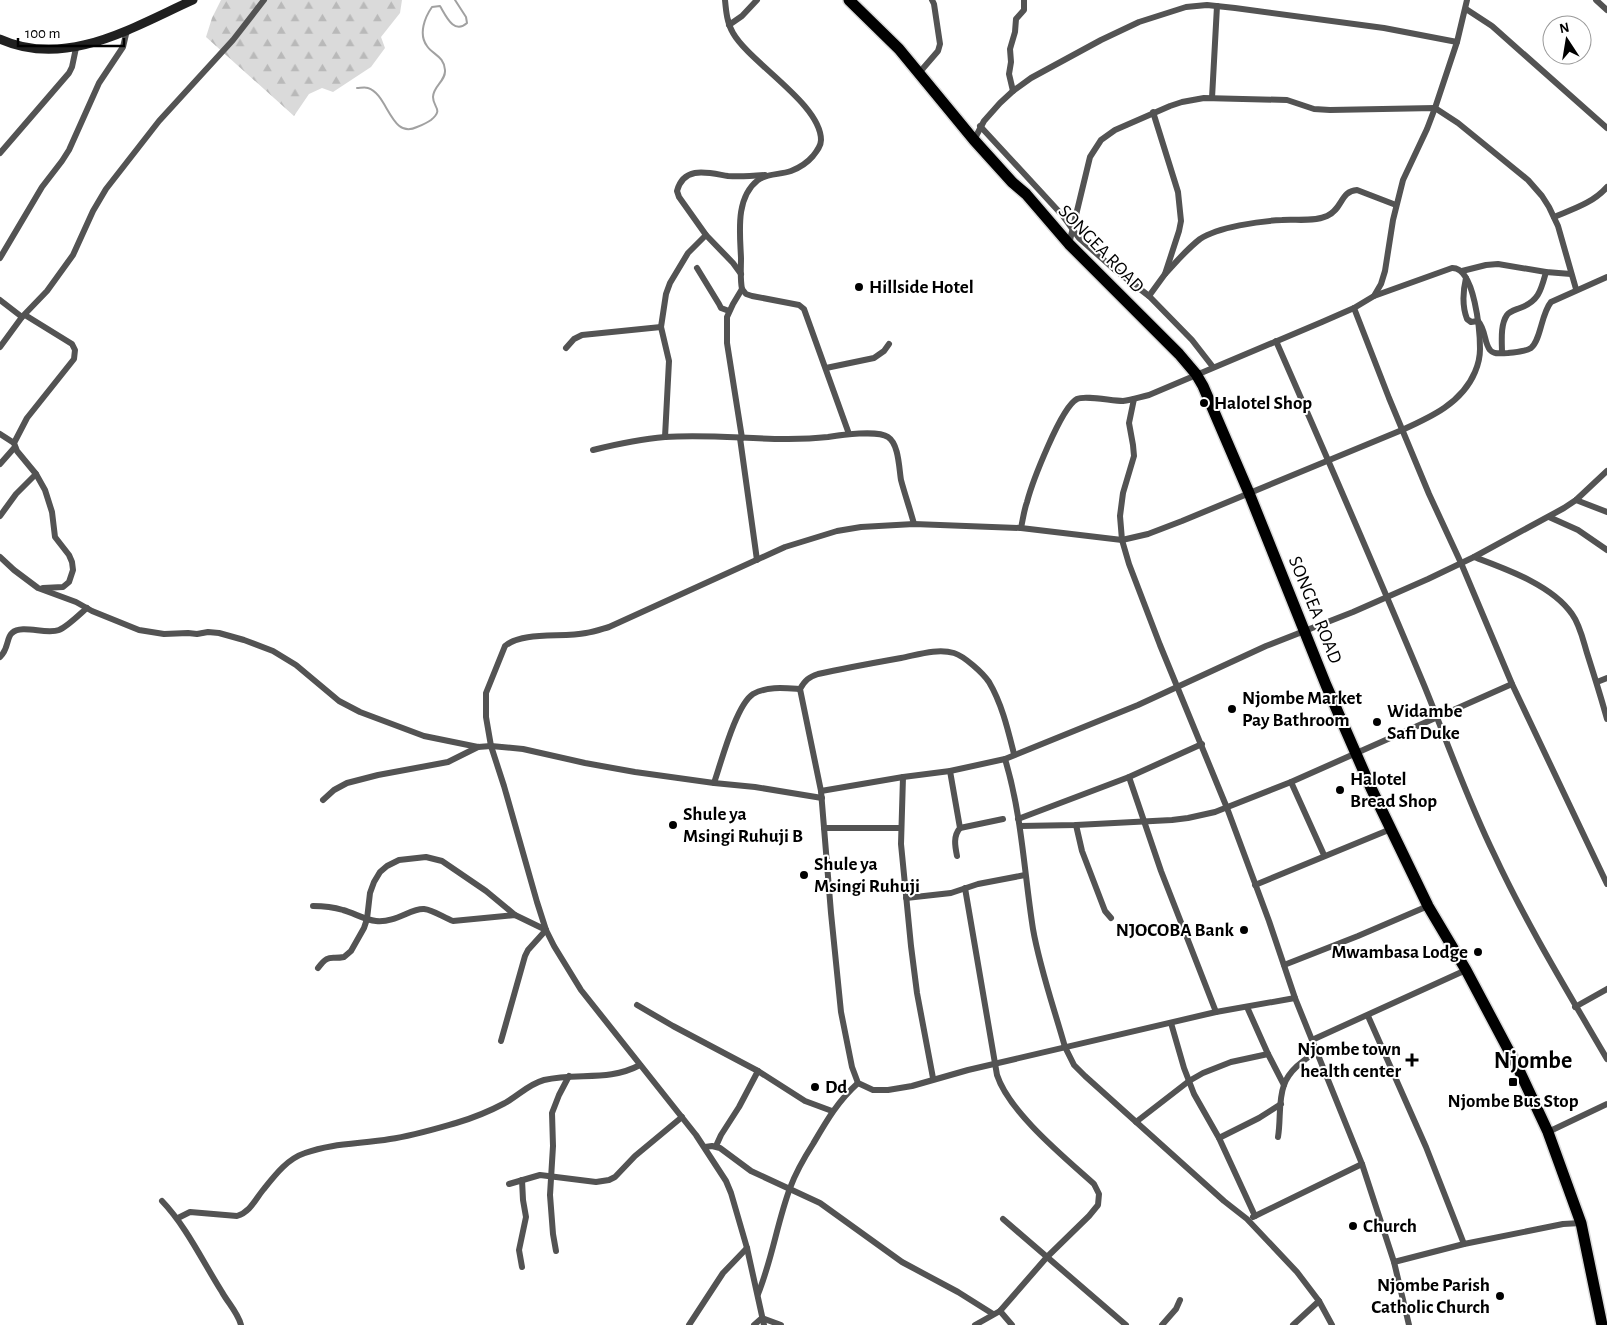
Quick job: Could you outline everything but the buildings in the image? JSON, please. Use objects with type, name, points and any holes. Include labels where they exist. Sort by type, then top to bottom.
[{"type":"highway","name":"SONGEA ROAD","points":[[849,0],[899,49],[974,140],[1012,182],[1026,194],[1069,244],[1179,354],[1196,374],[1210,400],[1249,493],[1355,754],[1428,906],[1466,970],[1518,1068],[1548,1132],[1581,1223],[1602,1325]]},
{"type":"main road","points":[[0,39],[34,49],[76,48],[127,30],[193,0]]},
{"type":"street","points":[[0,347],[24,316],[47,291],[73,255],[106,189],[159,121],[232,40],[264,0]]},
{"type":"street","points":[[725,0],[729,25],[734,35],[808,111],[819,127],[821,142],[806,163],[790,171],[748,177],[729,176],[705,171],[694,173],[683,179],[677,191],[679,197],[706,235],[741,274]]},
{"type":"street","points":[[729,25],[742,16],[757,0]]},
{"type":"street","points":[[919,73],[938,52],[940,44],[932,0]]},
{"type":"street","points":[[1013,91],[1009,74],[1011,62],[1010,48],[1015,32],[1016,19],[1024,10],[1024,0]]},
{"type":"street","points":[[1374,296],[1381,284],[1385,271],[1402,180],[1435,108],[1457,42],[1467,0]]},
{"type":"street","points":[[1596,0],[1607,10]]},
{"type":"street","points":[[1212,98],[1216,6]]},
{"type":"street","points":[[974,140],[980,126],[1000,103],[1031,78],[1101,40],[1139,22],[1186,7],[1216,6],[1384,28],[1457,42]]},
{"type":"street","points":[[1466,9],[1492,26],[1607,128]]},
{"type":"street","points":[[0,258],[42,186],[62,162],[69,150],[98,83],[123,47],[127,30]]},
{"type":"street","points":[[0,153],[69,73],[76,48]]},
{"type":"street","points":[[1069,244],[1088,164],[1095,147],[1114,130],[1153,112],[1182,102],[1212,98],[1287,100],[1314,109],[1330,110],[1435,108],[1458,123],[1528,180],[1542,196],[1554,217],[1576,290]]},
{"type":"street","points":[[1153,112],[1172,171],[1180,206],[1181,221],[1179,231],[1164,274]]},
{"type":"street","points":[[980,126],[1063,216],[1073,231],[1102,259],[1149,296],[1192,340],[1213,367]]},
{"type":"street","points":[[757,560],[727,343],[727,317],[742,289],[740,228],[742,206],[748,191],[758,180],[768,175]]},
{"type":"street","points":[[1554,217],[1588,202],[1607,187]]},
{"type":"street","points":[[1149,296],[1164,274],[1188,250],[1208,234],[1234,227],[1276,220],[1328,216],[1342,204],[1345,194],[1351,190],[1357,190],[1396,205]]},
{"type":"street","points":[[665,437],[669,361],[661,327],[666,294],[670,283],[688,253],[706,235]]},
{"type":"street","points":[[1464,274],[1486,264],[1498,264],[1571,274]]},
{"type":"street","points":[[697,268],[719,304],[722,308],[729,311]]},
{"type":"street","points":[[763,1321],[747,1248],[731,1193],[722,1174],[705,1147],[581,990],[546,930],[536,902],[491,746],[486,717],[486,693],[505,646],[512,640],[523,637],[586,633],[609,627],[785,547],[837,531],[861,527],[914,524],[1020,528],[1122,540],[1165,528],[1402,430],[1448,406],[1459,396],[1475,372],[1480,351],[1478,322],[1472,293],[1464,274],[1456,268],[1452,268],[1374,296],[1354,308],[1134,399],[1122,401],[1078,399],[1070,405],[1037,472],[1026,502],[1020,528]]},
{"type":"street","points":[[1502,354],[1502,332],[1507,315],[1535,299],[1546,272]]},
{"type":"street","points":[[1464,274],[1464,312],[1466,319],[1478,322],[1484,329],[1488,348],[1495,353],[1502,354],[1522,351],[1532,347],[1536,341],[1546,308],[1551,302],[1607,277]]},
{"type":"street","points":[[742,289],[746,294],[752,296],[799,305],[804,308],[848,434]]},
{"type":"street","points":[[0,300],[72,344],[75,348],[75,354],[69,367],[27,418],[15,445],[0,464]]},
{"type":"street","points":[[1354,308],[1402,430],[1512,684],[1607,884]]},
{"type":"street","points":[[566,348],[574,339],[582,335],[661,327]]},
{"type":"street","points":[[1276,341],[1437,716],[1478,821],[1494,856],[1575,1007],[1607,1059]]},
{"type":"street","points":[[826,368],[874,358],[884,351],[889,344]]},
{"type":"street","points":[[1134,399],[1129,423],[1134,456],[1123,493],[1120,516],[1122,540],[1139,591],[1227,808],[1296,998],[1362,1164],[1394,1262],[1409,1325]]},
{"type":"street","points":[[0,434],[15,445],[46,490],[55,537],[69,555],[73,570],[69,582],[63,587],[38,588]]},
{"type":"street","points":[[593,450],[625,442],[665,437],[790,440],[848,434],[883,435],[890,438],[897,454],[901,480],[914,524]]},
{"type":"street","points":[[0,558],[38,588],[139,630],[164,634],[208,632],[244,640],[284,656],[339,700],[360,712],[424,736],[478,747],[491,746],[523,749],[612,768],[714,783],[821,795],[903,777],[950,771],[1005,759],[1138,705],[1266,646],[1386,597],[1461,563],[1549,517],[1576,500],[1607,471]]},
{"type":"street","points":[[0,516],[16,494],[36,474]]},
{"type":"street","points":[[1576,500],[1607,512]]},
{"type":"street","points":[[1549,517],[1578,530],[1607,550]]},
{"type":"street","points":[[1474,556],[1510,570],[1536,584],[1561,602],[1573,614],[1597,682],[1607,719]]},
{"type":"street","points":[[0,657],[5,652],[12,633],[18,630],[49,632],[60,630],[87,608]]},
{"type":"street","points":[[1014,754],[997,697],[988,680],[979,670],[956,654],[944,652],[926,653],[818,674],[808,677],[800,689],[821,795],[841,1012],[852,1067],[858,1082],[873,1090],[888,1090],[912,1086],[934,1078],[1216,1012],[1296,998]]},
{"type":"street","points":[[1597,682],[1607,678]]},
{"type":"street","points":[[1020,826],[1076,825],[1188,818],[1227,808],[1291,782],[1512,684]]},
{"type":"street","points":[[714,783],[727,744],[746,700],[754,693],[766,689],[800,689]]},
{"type":"street","points":[[1018,819],[1129,777],[1202,744]]},
{"type":"street","points":[[323,800],[334,790],[347,783],[378,775],[448,762],[478,747]]},
{"type":"street","points":[[1005,759],[1020,826],[1037,952],[1065,1048],[1074,1065],[1224,1202],[1248,1219],[1297,1272],[1319,1301],[1332,1325]]},
{"type":"street","points":[[950,771],[960,828],[955,838],[957,856]]},
{"type":"street","points":[[903,777],[901,828],[906,898],[917,993],[934,1078]]},
{"type":"street","points":[[1129,777],[1161,871],[1216,1012]]},
{"type":"street","points":[[1291,782],[1324,856]]},
{"type":"street","points":[[960,828],[1003,819]]},
{"type":"street","points":[[1076,825],[1082,851],[1105,911],[1110,918]]},
{"type":"street","points":[[824,828],[901,828]]},
{"type":"street","points":[[1255,884],[1391,829]]},
{"type":"street","points":[[318,968],[326,959],[331,957],[340,958],[347,954],[360,937],[367,919],[370,894],[380,872],[399,860],[415,857],[426,857],[442,861],[486,891],[515,915],[546,930]]},
{"type":"street","points":[[906,898],[951,893],[965,888],[1026,875]]},
{"type":"street","points":[[965,888],[979,978],[1000,1086],[1031,1125],[1094,1184],[1099,1194],[1098,1205],[1089,1216],[1047,1257],[1000,1310],[975,1325]]},
{"type":"street","points":[[312,906],[342,910],[373,921],[392,921],[421,909],[428,910],[453,921],[515,915]]},
{"type":"street","points":[[1284,965],[1428,906]]},
{"type":"street","points":[[501,1041],[525,956],[546,930]]},
{"type":"street","points":[[1312,1040],[1466,970]]},
{"type":"street","points":[[1575,1007],[1607,988]]},
{"type":"street","points":[[637,1005],[758,1071],[805,1101],[832,1111]]},
{"type":"street","points":[[1247,1007],[1284,1085]]},
{"type":"street","points":[[1368,1016],[1426,1147],[1464,1244]]},
{"type":"street","points":[[1171,1023],[1194,1094],[1219,1138],[1255,1216]]},
{"type":"street","points":[[1278,1137],[1284,1085],[1299,1064],[1317,1051]]},
{"type":"street","points":[[1136,1122],[1189,1081],[1203,1073],[1230,1062],[1268,1054]]},
{"type":"street","points":[[178,1218],[190,1212],[237,1216],[244,1214],[281,1169],[293,1158],[302,1154],[328,1146],[402,1137],[458,1123],[505,1103],[542,1080],[569,1076],[613,1075],[629,1071],[640,1065]]},
{"type":"street","points":[[716,1146],[758,1071]]},
{"type":"street","points":[[556,1250],[551,1215],[552,1114],[569,1076]]},
{"type":"street","points":[[758,1296],[767,1273],[790,1189],[797,1171],[832,1111],[858,1082]]},
{"type":"street","points":[[1219,1138],[1254,1121],[1281,1104]]},
{"type":"street","points":[[1548,1132],[1607,1104]]},
{"type":"street","points":[[509,1184],[540,1175],[596,1182],[609,1180],[615,1177],[646,1147],[682,1117]]},
{"type":"street","points":[[705,1147],[716,1146],[751,1171],[810,1197],[832,1210],[902,1262],[958,1292],[993,1314]]},
{"type":"street","points":[[1248,1219],[1362,1164]]},
{"type":"street","points":[[522,1180],[526,1217],[519,1250],[522,1267]]},
{"type":"street","points":[[162,1201],[178,1218],[228,1303],[240,1318],[242,1325]]},
{"type":"street","points":[[1004,1218],[1124,1323]]},
{"type":"street","points":[[1394,1262],[1464,1244],[1564,1224],[1581,1223]]},
{"type":"street","points":[[689,1325],[722,1273],[747,1248]]},
{"type":"street","points":[[1162,1325],[1176,1309],[1180,1300]]},
{"type":"street","points":[[1293,1325],[1319,1301]]},
{"type":"street","points":[[1000,1310],[1012,1325]]},
{"type":"street","points":[[754,1325],[763,1321],[781,1325]]},
{"type":"green space","points":[[221,0],[402,0],[400,13],[381,37],[385,48],[371,67],[333,92],[322,88],[309,94],[294,116],[206,37],[212,18]]},
{"type":"waterway","points":[[357,88],[367,88],[375,92],[395,122],[401,127],[408,129],[431,120],[437,113],[433,101],[434,93],[444,77],[445,70],[443,62],[429,49],[424,41],[423,31],[427,16],[432,7],[440,6],[454,26],[458,27],[467,23],[466,17],[455,0]]},
{"type":"place","name":"Hillside Hotel","points":[[859,287]]},
{"type":"place","name":"Halotel Shop","points":[[1204,403]]},
{"type":"place","name":"Njombe Market Pay Bathroom","points":[[1232,709]]},
{"type":"place","name":"Widambe Safi Duke","points":[[1377,722]]},
{"type":"place","name":"Halotel Bread Shop","points":[[1340,790]]},
{"type":"place","name":"Shule ya Msingi Ruhuji B","points":[[673,825]]},
{"type":"place","name":"Shule ya Msingi Ruhuji","points":[[804,875]]},
{"type":"place","name":"NJOCOBA Bank","points":[[1244,930]]},
{"type":"place","name":"Mwambasa Lodge","points":[[1478,952]]},
{"type":"place","name":"Njombe town health center","points":[[1412,1060]]},
{"type":"place","name":"Njombe Bus Stop","points":[[1513,1082]]},
{"type":"place","name":"Dd","points":[[815,1087]]},
{"type":"place","name":"Church","points":[[1353,1226]]},
{"type":"place","name":"Njombe Parish Catholic Church","points":[[1500,1296]]},
{"type":"district","name":"Njombe","points":[[1533,1061]]}]
